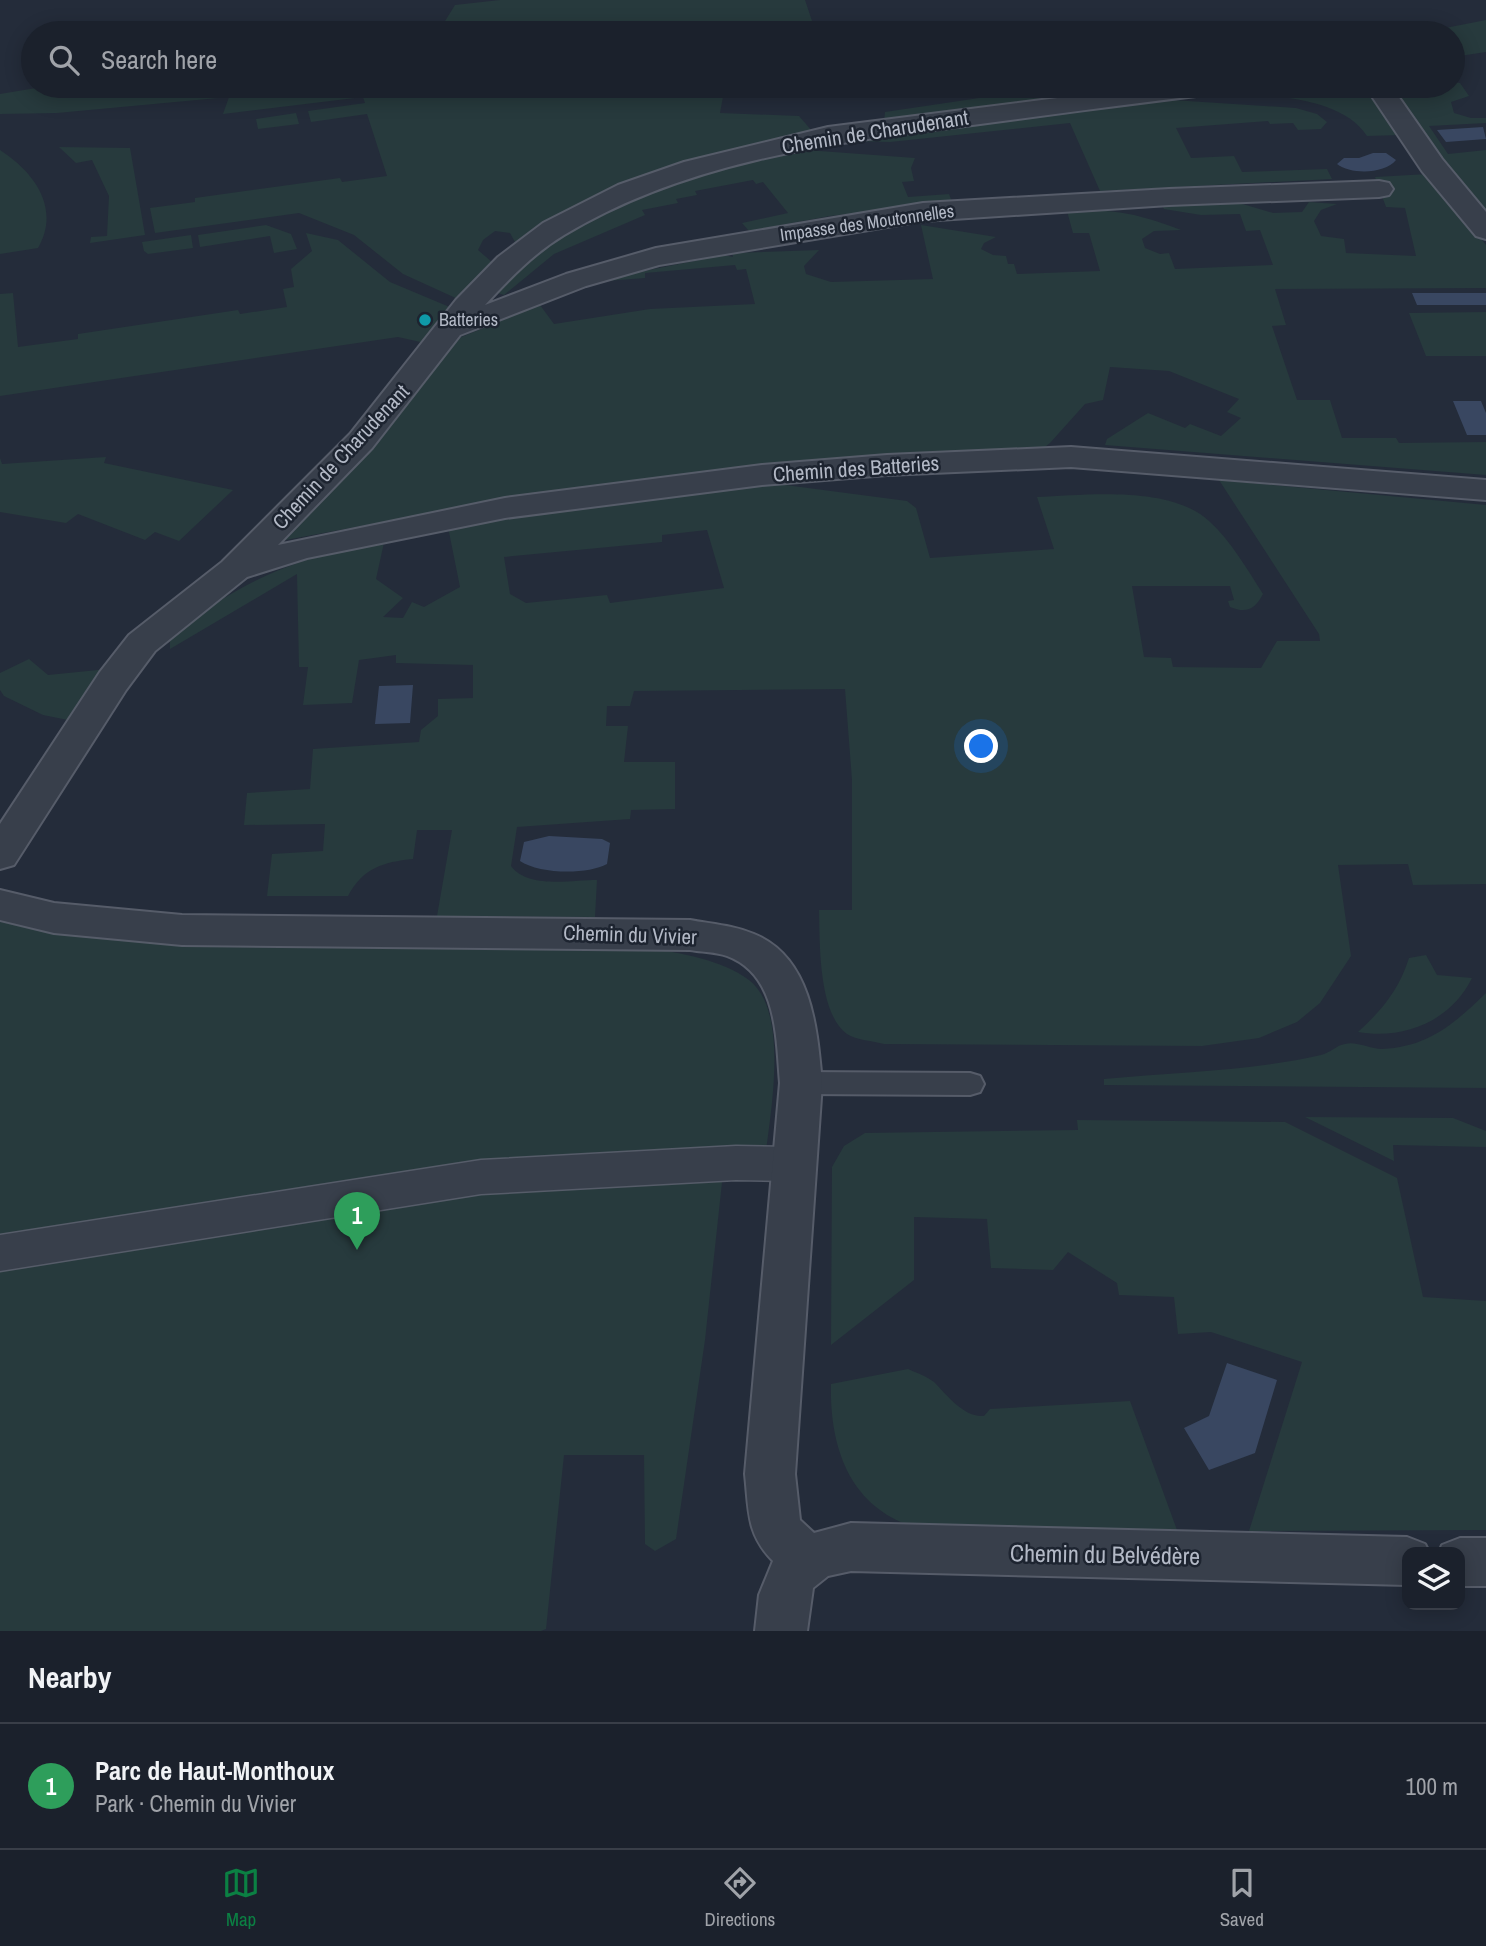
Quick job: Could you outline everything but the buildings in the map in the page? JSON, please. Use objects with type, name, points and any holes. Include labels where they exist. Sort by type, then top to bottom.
[{"type":"street","name":"Chemin de Charudenant","points":[[0,855],[113,681],[142,643],[234,570],[361,441],[467,306],[508,263],[553,229],[628,191],[694,168],[828,135],[1118,98]]},
{"type":"street","points":[[1386,98],[1432,164],[1486,230]]},
{"type":"street","name":"Impasse des Moutonnelles","points":[[452,327],[576,280],[656,257],[923,212],[1169,197],[1379,189]]},
{"type":"street","name":"Chemin des Batteries","points":[[234,570],[301,550],[505,508],[624,491],[825,469],[1072,457],[1486,490]]},
{"type":"street","name":"Chemin du Vivier","points":[[0,905],[54,918],[183,930],[690,935],[739,944],[770,964],[787,992],[794,1021],[801,1083],[770,1474],[776,1530],[806,1560]]},
{"type":"street","points":[[0,1253],[481,1177],[736,1163],[793,1164]]},
{"type":"street","name":"Chemin du Belvédère","points":[[806,1560],[825,1552],[851,1547],[1402,1561]]},
{"type":"street","points":[[781,1631],[783,1591],[793,1573],[806,1560]]},
{"type":"street","points":[[1465,1562],[1486,1562]]},
{"type":"lane","points":[[801,1083],[970,1084]]},
{"type":"shaded area","points":[[500,0],[805,0],[812,21],[445,21],[455,5]]},
{"type":"shaded area","points":[[1486,20],[1486,52],[1465,55],[1465,24]]},
{"type":"shaded area","points":[[21,90],[21,98],[218,98],[57,113],[0,114],[0,94]]},
{"type":"shaded area","points":[[229,98],[355,98],[223,114]]},
{"type":"shaded area","points":[[363,98],[723,98],[720,113],[799,116],[812,131],[593,199],[515,242],[510,233],[495,231],[483,240],[478,250],[493,263],[460,300],[403,274],[354,235],[299,213],[155,233],[150,208],[195,202],[195,198],[340,178],[342,182],[387,176],[367,114],[311,122],[308,111],[365,103]]},
{"type":"shaded area","points":[[980,98],[1058,98],[884,123],[885,112]]},
{"type":"shaded area","points":[[1284,98],[1371,98],[1400,135],[1367,136],[1352,120],[1333,109]]},
{"type":"shaded area","points":[[1397,98],[1463,98],[1451,102],[1454,113],[1471,118],[1486,118],[1486,123],[1429,126],[1448,154],[1486,150],[1486,217],[1400,107]]},
{"type":"shaded area","points":[[1157,99],[1296,108],[1317,114],[1327,122],[1321,129],[1298,130],[1293,123],[1270,124],[1268,121],[1176,128],[1191,158],[1234,156],[1242,172],[1327,169],[1332,179],[1100,191],[1070,123],[890,142],[849,141]]},
{"type":"shaded area","points":[[296,113],[299,124],[258,129],[256,119]]},
{"type":"shaded area","points":[[59,147],[130,148],[145,235],[90,243],[91,237],[107,236],[109,196],[92,160],[76,163]]},
{"type":"shaded area","points":[[0,150],[24,169],[40,192],[47,219],[38,248],[0,254]]},
{"type":"shaded area","points":[[806,150],[915,158],[911,168],[914,181],[902,182],[908,197],[949,194],[952,202],[830,216],[749,231],[742,223],[788,213],[763,182],[756,184],[753,180],[695,191],[697,195],[676,199],[678,203],[642,210],[645,215],[554,254],[504,295],[498,293],[503,287],[498,286],[545,246],[611,208],[674,182],[707,172]]},
{"type":"shaded area","points":[[1428,174],[1486,245],[1486,288],[1275,289],[1286,325],[1272,326],[1297,400],[1330,400],[1342,438],[1396,438],[1399,443],[1486,442],[1486,475],[1105,445],[1107,439],[1148,413],[1185,428],[1190,424],[1221,436],[1241,418],[1227,412],[1239,399],[1169,371],[1110,367],[1103,400],[1085,404],[1050,443],[1036,454],[481,504],[280,541],[377,443],[454,340],[540,305],[554,324],[650,309],[755,304],[746,269],[737,270],[735,265],[645,273],[645,278],[606,281],[609,278],[724,255],[733,257],[732,253],[819,250],[804,266],[806,274],[831,282],[933,279],[921,225],[996,237],[984,243],[981,249],[993,255],[1006,256],[1008,264],[1014,264],[1017,274],[1100,271],[1089,233],[1073,233],[1067,211],[1083,210],[1126,213],[1181,230],[1154,231],[1142,239],[1145,248],[1160,254],[1169,253],[1175,269],[1273,265],[1260,230],[1246,231],[1240,214],[1201,215],[1164,209],[1162,205],[1236,202],[1273,213],[1302,212],[1309,202],[1337,204],[1321,210],[1314,221],[1321,236],[1344,239],[1346,253],[1416,256],[1405,208],[1386,207],[1375,177]]},
{"type":"shaded area","points":[[266,225],[291,234],[297,249],[274,253],[270,236],[200,247],[198,235]]},
{"type":"shaded area","points":[[306,233],[338,240],[390,282],[452,308],[425,343],[398,337],[0,396],[0,294],[13,293],[18,347],[78,339],[78,334],[238,310],[240,314],[287,307],[283,289],[294,287],[291,269],[312,251]]},
{"type":"shaded area","points":[[191,235],[193,248],[148,254],[144,251],[142,242]]},
{"type":"shaded area","points":[[1486,312],[1486,356],[1426,356],[1409,313]]},
{"type":"shaded area","points":[[106,457],[104,463],[233,490],[179,541],[155,532],[145,540],[78,514],[66,523],[0,512],[0,458],[2,464]]},
{"type":"shaded area","points":[[1219,480],[1486,505],[1486,884],[1413,885],[1408,864],[1338,865],[1351,956],[1320,1003],[1297,1022],[1259,1038],[1202,1046],[884,1044],[847,1034],[838,1024],[826,994],[822,976],[819,910],[852,910],[852,780],[845,689],[634,691],[630,706],[607,706],[606,726],[628,726],[624,762],[675,762],[675,809],[631,810],[630,819],[517,827],[511,866],[528,878],[539,881],[597,880],[595,917],[437,916],[452,830],[417,830],[413,859],[375,868],[360,879],[348,896],[267,896],[272,854],[323,851],[325,824],[244,825],[247,793],[310,789],[313,749],[419,742],[421,730],[438,716],[438,699],[473,698],[473,665],[396,663],[396,655],[359,660],[352,703],[303,705],[308,667],[299,667],[297,574],[170,649],[170,637],[246,585],[296,564],[352,546],[385,538],[376,579],[403,598],[383,617],[403,618],[412,602],[424,607],[460,587],[448,527],[588,503],[770,483],[907,501],[916,508],[930,558],[1054,549],[1037,497],[1103,494],[1150,497],[1173,502],[1192,510],[1217,529],[1263,594],[1254,607],[1241,610],[1230,607],[1228,601],[1234,600],[1230,586],[1132,586],[1144,657],[1171,658],[1173,667],[1261,668],[1277,641],[1320,641],[1319,634]],"holes":[[[707,530],[724,588],[610,603],[607,595],[526,603],[510,594],[504,557],[662,542],[662,535]]]},
{"type":"shaded area","points":[[29,659],[48,675],[108,669],[68,720],[43,715],[4,696],[0,690],[0,673]]},
{"type":"shaded area","points":[[0,922],[118,940],[647,947],[713,962],[749,980],[761,995],[769,1014],[773,1037],[773,1087],[766,1152],[724,1164],[705,1340],[676,1539],[655,1551],[645,1544],[644,1455],[564,1455],[546,1629],[541,1631],[0,1631]]},
{"type":"shaded area","points":[[1426,955],[1437,975],[1472,978],[1452,1006],[1439,1016],[1409,1030],[1375,1034],[1358,1032],[1389,999],[1409,958]]},
{"type":"shaded area","points":[[1486,993],[1486,1088],[1104,1085],[1104,1079],[1241,1068],[1295,1060],[1324,1054],[1349,1043],[1382,1049],[1413,1044],[1451,1024]]},
{"type":"shaded area","points":[[1305,1117],[1453,1118],[1486,1131],[1486,1147],[1393,1145],[1394,1161]]},
{"type":"shaded area","points":[[1077,1120],[1285,1122],[1397,1178],[1423,1297],[1486,1301],[1486,1530],[1249,1531],[1302,1362],[1211,1332],[1178,1334],[1174,1297],[1119,1295],[1117,1283],[1068,1252],[1053,1270],[991,1268],[987,1219],[914,1217],[914,1280],[831,1345],[832,1167],[844,1146],[865,1133],[1078,1130]]},
{"type":"shaded area","points":[[908,1369],[934,1382],[956,1404],[977,1416],[984,1416],[990,1409],[1130,1401],[1177,1530],[957,1534],[917,1528],[892,1518],[872,1504],[856,1486],[844,1464],[836,1440],[831,1384]]},
{"type":"water","points":[[1483,127],[1486,139],[1446,142],[1437,130]]},
{"type":"water","points":[[1373,153],[1386,153],[1396,160],[1384,168],[1368,171],[1351,170],[1337,164],[1344,158],[1359,158]]},
{"type":"water","points":[[1412,293],[1486,293],[1486,305],[1417,305]]},
{"type":"water","points":[[1453,401],[1481,401],[1486,413],[1486,435],[1467,435]]},
{"type":"water","points":[[413,685],[410,723],[375,724],[379,686]]},
{"type":"water","points":[[549,836],[602,839],[610,843],[607,864],[588,870],[563,872],[520,861],[524,842]]},
{"type":"water","points":[[1227,1363],[1277,1380],[1255,1453],[1209,1470],[1184,1428],[1209,1416]]},
{"type":"place","name":"Batteries","points":[[425,320]]},
{"type":"place","name":"Parc de Haut-Monthoux","points":[[357,1250]]}]
